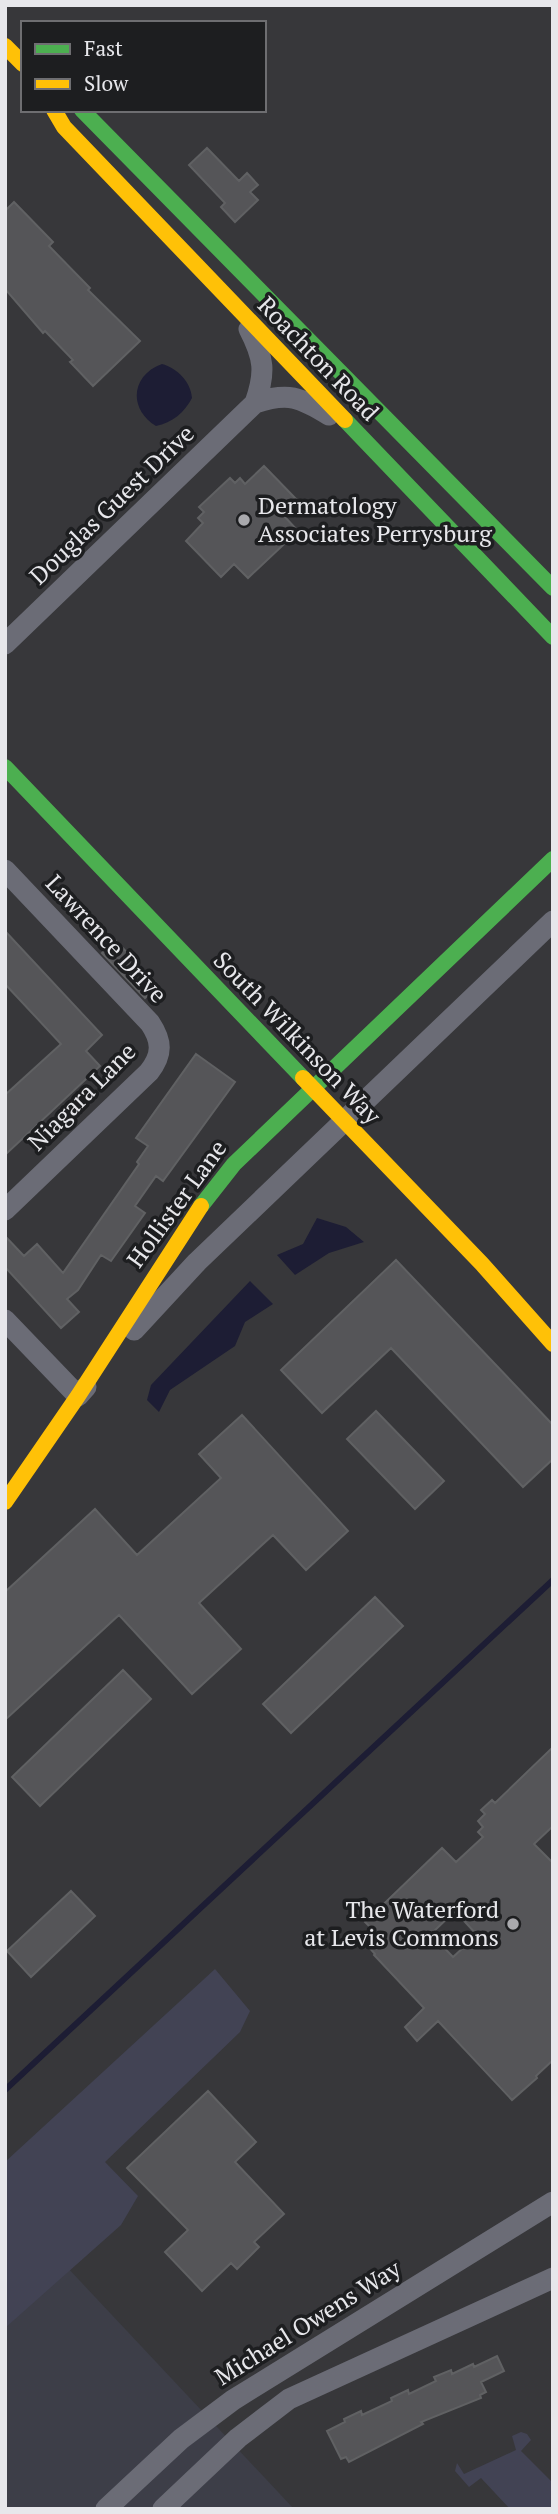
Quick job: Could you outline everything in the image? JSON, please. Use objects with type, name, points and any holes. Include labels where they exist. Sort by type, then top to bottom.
[{"type":"street","points":[[5,46],[21,62]]},
{"type":"street","name":"Roachton Road","points":[[55,112],[64,127],[553,638]]},
{"type":"street","name":"Roachton Road","points":[[84,112],[553,588]]},
{"type":"street","points":[[238,309],[257,344],[262,360],[263,375],[255,403]]},
{"type":"street","points":[[255,403],[272,397],[288,396],[305,400],[357,433]]},
{"type":"street","name":"Douglas Guest Drive","points":[[5,644],[255,403]]},
{"type":"street","name":"South Wilkinson Way","points":[[5,767],[482,1264],[553,1344]]},
{"type":"street","name":"Hollister Lane","points":[[5,1502],[78,1396],[176,1243],[234,1164],[553,859]]},
{"type":"street","name":"Lawrence Drive","points":[[5,870],[150,1023],[161,1048]]},
{"type":"street","name":"Hollister Lane","points":[[78,1396],[155,1306],[197,1262],[553,921]]},
{"type":"street","name":"Niagara Lane","points":[[5,1210],[149,1072],[159,1060],[161,1048]]},
{"type":"street","points":[[5,1320],[78,1396]]},
{"type":"street","name":"Michael Owens Way","points":[[106,2509],[206,2419],[256,2385],[553,2202]]},
{"type":"street","points":[[163,2509],[238,2438],[289,2399],[553,2278]]},
{"type":"shaded area","points":[[162,364],[182,376],[189,386],[192,398],[177,416],[156,426],[141,411],[137,393],[144,376]]},
{"type":"shaded area","points":[[317,1218],[346,1227],[364,1242],[329,1253],[295,1275],[277,1255],[303,1244]]},
{"type":"shaded area","points":[[250,1281],[273,1304],[245,1322],[235,1346],[170,1390],[159,1412],[147,1400],[151,1385]]},
{"type":"shaded area","points":[[215,1969],[250,2011],[240,2032],[105,2162],[138,2196],[121,2225],[5,2328],[5,2162]]},
{"type":"shaded area","points":[[5,2201],[294,2509],[5,2509]]},
{"type":"shaded area","points":[[521,2432],[527,2434],[531,2440],[521,2451],[553,2483],[553,2509],[510,2509],[481,2478],[469,2487],[455,2471],[457,2463],[464,2474],[516,2450],[512,2436]]},
{"type":"building","points":[[207,148],[239,181],[247,173],[258,185],[250,192],[258,200],[235,222],[221,207],[225,203],[189,165]]},
{"type":"building","points":[[14,202],[53,242],[49,246],[90,288],[88,290],[140,341],[93,386],[70,362],[73,360],[45,331],[43,333],[5,289],[5,211]]},
{"type":"building","name":"Dermatology Associates Perrysburg","points":[[264,466],[299,502],[284,516],[298,531],[248,578],[234,564],[221,577],[186,541],[203,523],[198,518],[204,512],[199,507],[230,478],[235,483],[240,478],[245,484]]},
{"type":"building","points":[[5,931],[102,1035],[86,1051],[100,1066],[5,1155],[5,1095],[61,1044],[5,984]]},
{"type":"building","points":[[115,940],[158,985],[145,998],[102,953]]},
{"type":"building","points":[[196,1054],[235,1082],[163,1181],[156,1176],[135,1206],[145,1213],[111,1261],[101,1255],[78,1290],[67,1299],[79,1312],[61,1328],[5,1267],[5,1236],[24,1256],[37,1244],[63,1273],[139,1164],[137,1162],[148,1146],[136,1138]]},
{"type":"building","points":[[396,1260],[553,1425],[553,1459],[523,1487],[391,1348],[322,1413],[281,1370]]},
{"type":"building","points":[[376,1411],[444,1481],[415,1509],[347,1439]]},
{"type":"building","points":[[242,1415],[348,1531],[306,1570],[273,1535],[199,1603],[241,1649],[192,1694],[119,1615],[5,1720],[5,1592],[95,1509],[137,1555],[221,1478],[199,1454]]},
{"type":"building","points":[[375,1597],[403,1626],[291,1733],[263,1704]]},
{"type":"building","points":[[123,1670],[151,1699],[40,1806],[12,1777]]},
{"type":"building","name":"The Waterford at Levis Commons","points":[[553,1747],[553,1826],[534,1844],[553,1863],[553,2060],[512,2100],[438,2021],[417,2041],[405,2027],[424,2008],[374,1955],[368,1946],[379,1936],[365,1922],[442,1848],[456,1862],[483,1837],[478,1832],[483,1827],[478,1821],[485,1814],[481,1810],[492,1800],[495,1803]],"holes":[[[455,1911],[477,1935],[453,1957],[431,1934]]]},
{"type":"building","points":[[71,1891],[95,1916],[31,1977],[7,1951]]},
{"type":"building","points":[[208,2091],[256,2142],[235,2162],[284,2214],[254,2242],[259,2247],[237,2269],[231,2263],[202,2291],[165,2252],[188,2230],[127,2168]]},
{"type":"building","points":[[497,2356],[504,2371],[481,2382],[486,2392],[480,2395],[481,2398],[421,2422],[423,2424],[349,2462],[346,2457],[341,2459],[327,2431],[345,2422],[344,2419],[361,2411],[362,2415],[408,2390],[409,2394],[436,2381],[434,2377],[451,2370],[452,2374]]},
{"type":"waterway","points":[[5,2090],[553,1580]]},
{"type":"traffic: fast","points":[[84,112],[553,588]]},
{"type":"traffic: fast","points":[[345,420],[553,637]]},
{"type":"traffic: fast","points":[[5,767],[303,1078]]},
{"type":"traffic: fast","points":[[201,1206],[234,1164],[553,859]]},
{"type":"traffic: slow","points":[[5,46],[21,62]]},
{"type":"traffic: slow","points":[[55,112],[64,127],[345,420]]},
{"type":"traffic: slow","points":[[303,1078],[482,1264],[553,1344]]},
{"type":"traffic: slow","points":[[5,1502],[78,1396],[201,1206]]},
{"type":"place","name":"Dermatology Associates Perrysburg","points":[[244,520]]},
{"type":"place","name":"The Waterford at Levis Commons","points":[[513,1924]]}]
